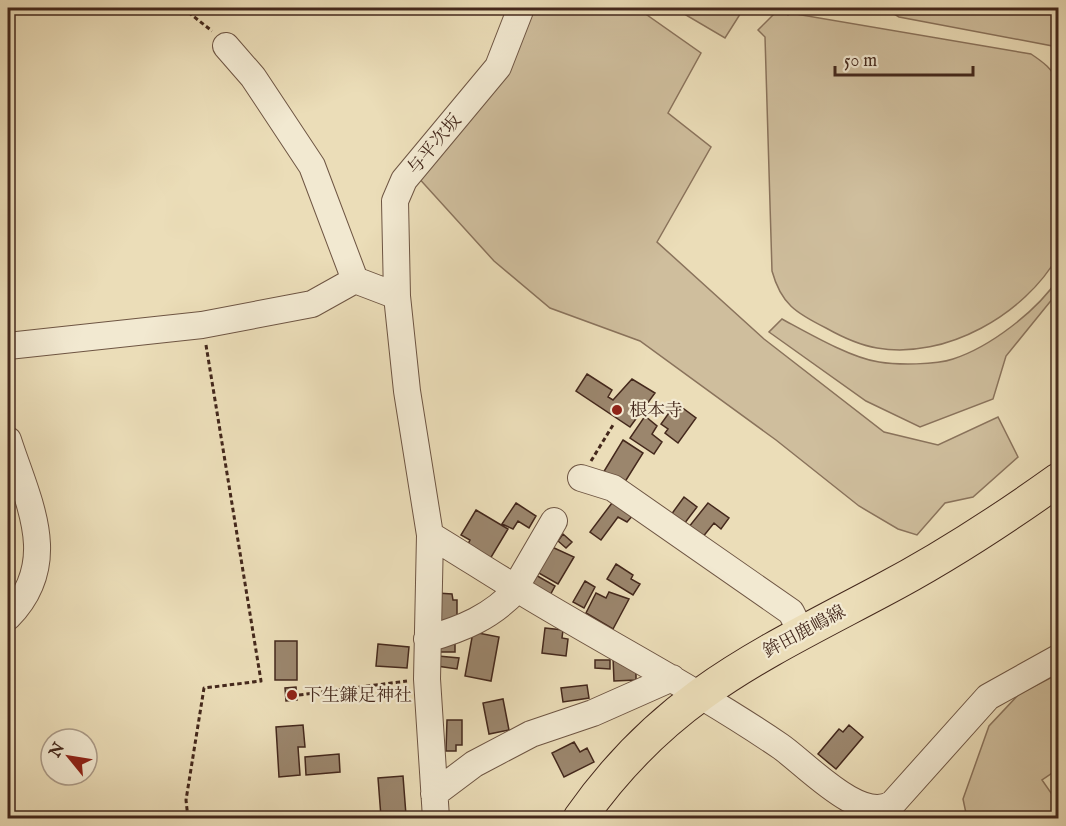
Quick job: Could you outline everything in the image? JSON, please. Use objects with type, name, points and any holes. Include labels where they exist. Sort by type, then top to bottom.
[{"type":"main road","name":"鉾田鹿嶋線","points":[[580,819],[597,794],[686,686],[745,663],[883,590],[969,539],[1059,480]]},
{"type":"street","name":"与平次坂","points":[[435,806],[427,679],[430,535],[407,391],[397,296],[395,201],[404,180],[498,67],[521,8]]},
{"type":"street","points":[[226,46],[253,78],[312,166],[355,280],[397,296]]},
{"type":"street","points":[[8,346],[202,325],[312,304],[355,280]]},
{"type":"street","points":[[8,440],[36,520],[37,572],[20,604],[8,617]]},
{"type":"street","points":[[581,478],[613,488],[791,612],[801,632]]},
{"type":"street","points":[[427,639],[481,620],[505,603],[516,589],[554,521]]},
{"type":"street","points":[[430,535],[516,589],[686,686],[782,747],[849,809],[885,810],[987,697],[1059,658]]},
{"type":"street","points":[[435,806],[474,764],[531,734],[686,686]]},
{"type":"path","points":[[174,8],[188,12],[203,21],[226,46]]},
{"type":"path","points":[[188,819],[186,800],[204,688],[261,681],[202,325]]},
{"type":"path","points":[[299,694],[427,679]]},
{"type":"shaded area","points":[[531,8],[637,8],[701,53],[668,113],[711,147],[657,242],[764,339],[884,432],[938,445],[998,417],[1018,457],[973,497],[945,503],[917,535],[898,529],[859,506],[776,440],[640,341],[550,308],[494,261],[415,174]]},
{"type":"shaded area","points":[[674,8],[744,8],[725,38]]},
{"type":"shaded area","points":[[780,8],[788,15],[790,13],[1031,54],[1050,70],[1058,83],[1058,256],[1044,277],[1026,297],[981,328],[956,339],[930,347],[903,350],[877,348],[851,340],[806,317],[785,300],[772,271],[765,37],[758,30]]},
{"type":"shaded area","points":[[884,8],[1058,8],[1058,47],[899,17]]},
{"type":"shaded area","points":[[1058,279],[1058,292],[1006,356],[993,399],[920,427],[866,401],[769,332],[782,319],[830,344],[868,360],[906,364],[946,361],[997,337],[1038,303]]},
{"type":"shaded area","points":[[1058,674],[1058,769],[1042,780],[1058,803],[1058,818],[967,818],[963,799],[989,726],[1019,694]]},
{"type":"building","points":[[587,374],[612,390],[608,397],[613,400],[632,379],[655,393],[630,427],[576,391]]},
{"type":"building","points":[[676,403],[696,418],[678,443],[665,433],[668,429],[661,424]]},
{"type":"building","points":[[645,416],[657,426],[652,434],[662,442],[654,454],[630,438]]},
{"type":"building","points":[[623,440],[643,453],[623,485],[603,473]]},
{"type":"building","points":[[684,497],[697,507],[681,528],[668,519]]},
{"type":"building","points":[[615,499],[635,513],[627,522],[618,517],[601,540],[590,532]]},
{"type":"building","points":[[516,503],[536,516],[529,528],[518,521],[513,529],[502,524]]},
{"type":"building","points":[[708,503],[729,518],[721,529],[714,523],[702,538],[688,528]]},
{"type":"building","points":[[476,510],[508,529],[490,559],[467,546],[470,540],[461,535]]},
{"type":"building","points":[[563,534],[572,542],[566,548],[558,541]]},
{"type":"building","points":[[552,547],[574,557],[558,584],[537,572]]},
{"type":"building","points":[[616,564],[633,575],[631,579],[640,584],[633,595],[607,579]]},
{"type":"building","points":[[534,574],[555,586],[548,599],[527,587]]},
{"type":"building","points":[[585,581],[595,587],[584,608],[573,602]]},
{"type":"building","points":[[609,592],[629,599],[613,629],[586,613],[596,593],[606,598]]},
{"type":"building","points":[[437,593],[452,594],[453,600],[457,600],[457,617],[453,617],[452,622],[436,622]]},
{"type":"building","points":[[545,628],[563,630],[562,638],[568,639],[566,656],[542,653]]},
{"type":"building","points":[[473,632],[499,637],[491,681],[465,676]]},
{"type":"building","points":[[275,641],[297,641],[297,680],[275,680]]},
{"type":"building","points":[[455,642],[455,652],[437,652],[437,643]]},
{"type":"building","points":[[378,644],[409,647],[407,668],[376,666]]},
{"type":"building","points":[[438,656],[459,658],[457,669],[437,666]]},
{"type":"building","points":[[613,657],[636,668],[636,680],[614,681]]},
{"type":"building","points":[[595,660],[610,660],[610,669],[595,668]]},
{"type":"building","points":[[587,685],[589,698],[563,702],[561,688]]},
{"type":"building","points":[[296,687],[297,700],[286,701],[285,688]]},
{"type":"building","points":[[503,699],[509,730],[489,734],[483,703]]},
{"type":"building","points":[[447,720],[462,720],[462,745],[456,745],[456,751],[446,751]]},
{"type":"building","points":[[303,725],[305,747],[298,747],[300,775],[279,777],[276,727]]},
{"type":"building","points":[[849,725],[863,737],[836,769],[818,754],[839,729],[843,732]]},
{"type":"building","points":[[574,742],[580,752],[587,748],[594,762],[564,777],[552,753]]},
{"type":"building","points":[[339,754],[340,772],[306,775],[305,757]]},
{"type":"building","points":[[403,776],[406,815],[381,817],[378,778]]},
{"type":"place","name":"根本寺","points":[[617,410]]},
{"type":"place","name":"下生鎌足神社","points":[[292,695]]}]
